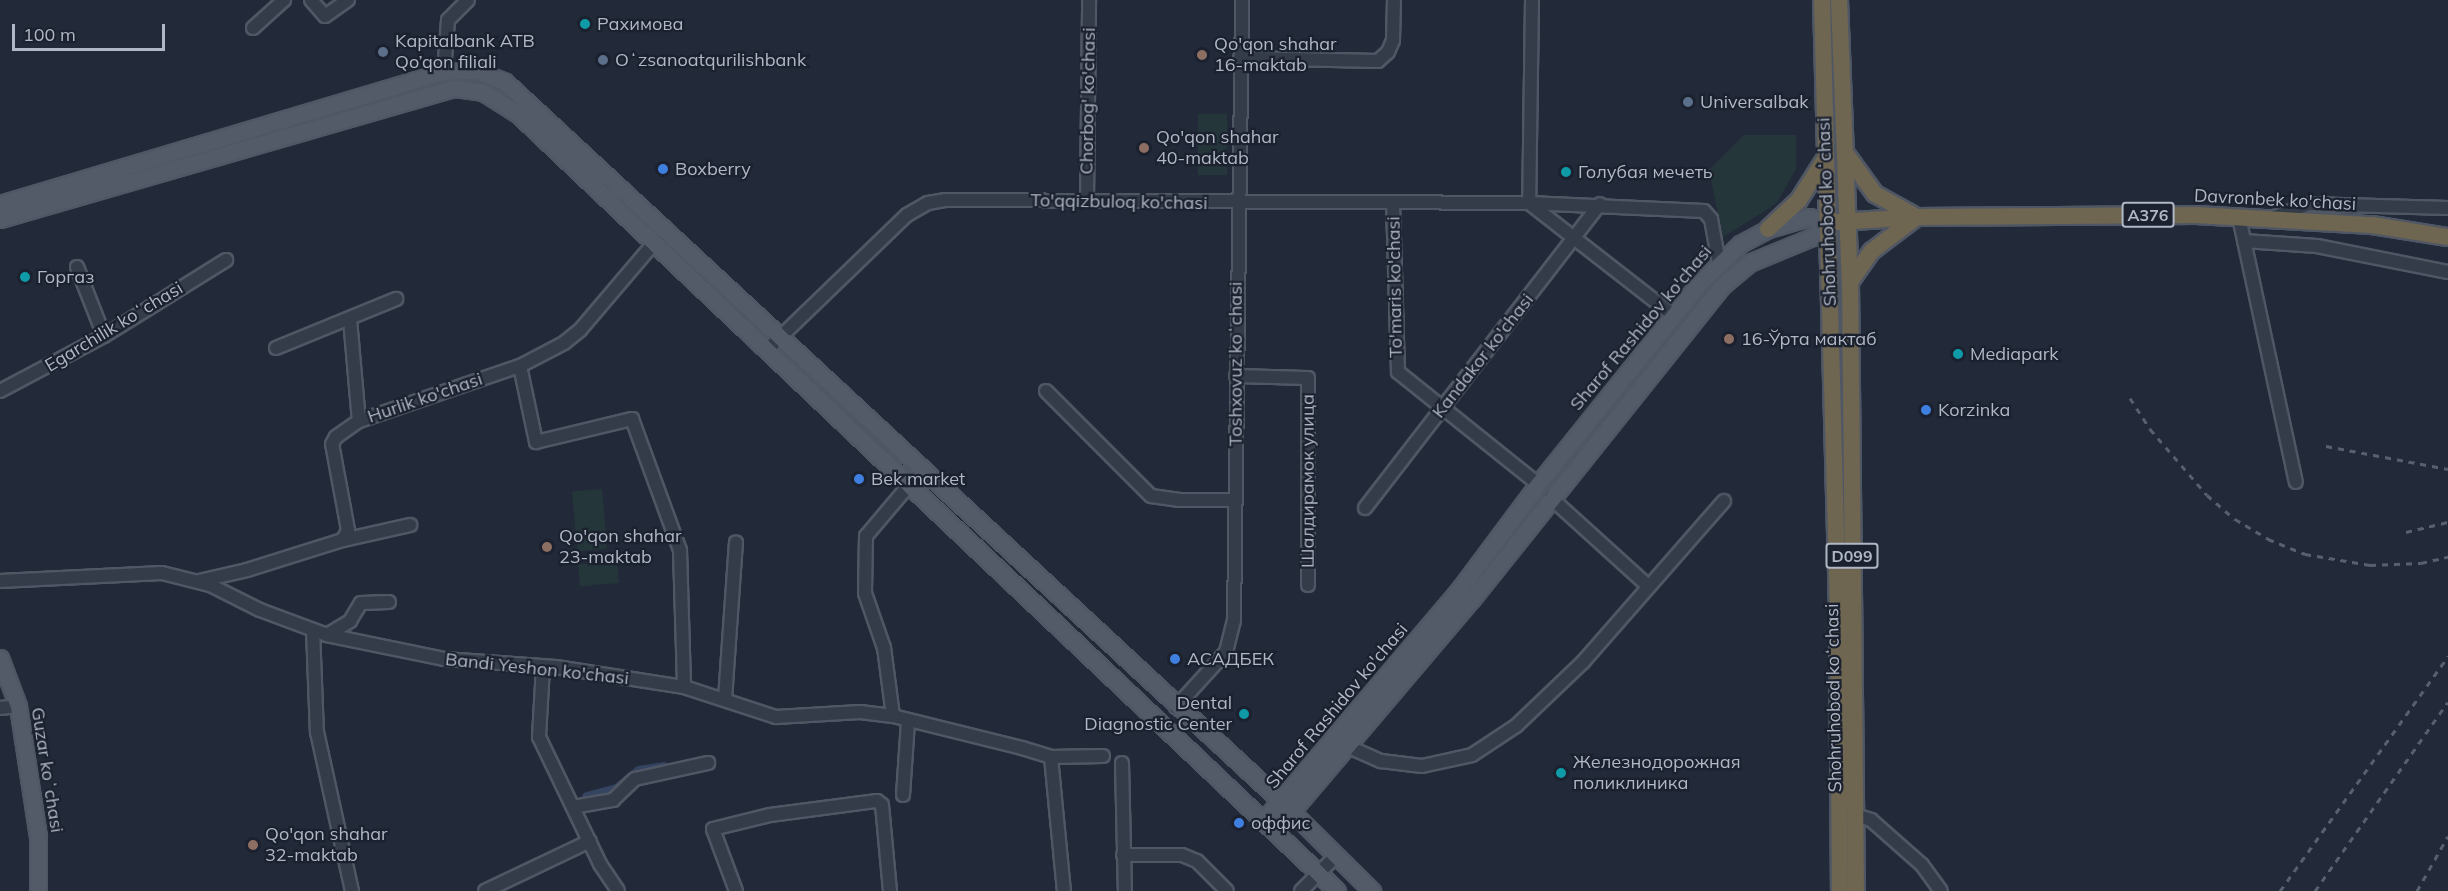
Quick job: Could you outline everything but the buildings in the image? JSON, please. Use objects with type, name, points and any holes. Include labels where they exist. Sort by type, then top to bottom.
[{"type":"highway","name":"Shohruhobod koʻchasi","points":[[1822,0],[1838,610],[1840,891]]},
{"type":"highway","name":"Shohruhobod koʻchasi","points":[[1839,0],[1850,282],[1856,891]]},
{"type":"highway","points":[[1844,150],[1875,194],[1917,217],[1872,251],[1850,282]]},
{"type":"highway","points":[[1768,229],[1799,200],[1825,159]]},
{"type":"highway","name":"Davronbek ko'chasi","points":[[1828,223],[1917,217],[2239,217],[2372,225],[2448,237]]},
{"type":"main road","points":[[0,204],[444,72],[477,71],[506,82],[1176,707],[1282,802],[1372,891]]},
{"type":"main road","points":[[0,219],[454,88],[483,92],[518,114],[1337,891]]},
{"type":"main road","name":"Sharof Rashidov ko'chasi","points":[[1264,820],[1282,802],[1459,590],[1595,412],[1673,315],[1719,263],[1740,244],[1768,229],[1809,218],[1828,223]]},
{"type":"main road","name":"Sharof Rashidov ko'chasi","points":[[1275,831],[1294,814],[1349,747],[1723,285],[1749,263],[1812,237],[1828,223]]},
{"type":"main road","points":[[1595,412],[1611,425]]},
{"type":"main road","name":"Guzar koʻchasi","points":[[0,658],[18,706],[38,836],[38,891]]},
{"type":"street","points":[[253,28],[284,0]]},
{"type":"street","points":[[311,0],[325,16],[348,0]]},
{"type":"street","points":[[444,72],[448,20],[468,0]]},
{"type":"street","name":"Chorbog' ko'chasi","points":[[1087,201],[1089,0]]},
{"type":"street","name":"Toshxovuz koʻchasi","points":[[1176,707],[1226,652],[1234,621],[1242,0]]},
{"type":"street","points":[[1240,58],[1378,61],[1388,52],[1393,40],[1394,0]]},
{"type":"street","points":[[1532,0],[1529,203],[1673,315]]},
{"type":"street","name":"To'qqizbuloq ko'chasi","points":[[767,350],[908,215],[928,203],[945,200],[1238,204],[1600,204],[1704,211],[1711,219],[1719,263]]},
{"type":"street","name":"To'maris ko'chasi","points":[[1394,203],[1396,367],[1538,484]]},
{"type":"street","name":"Kandakor ko'chasi","points":[[1365,508],[1576,239],[1600,204]]},
{"type":"street","points":[[2269,218],[2308,204],[2448,208]]},
{"type":"street","points":[[2239,217],[2296,482]]},
{"type":"street","points":[[2244,241],[2317,246],[2448,272]]},
{"type":"street","name":"Hurlik ko'chasi","points":[[343,540],[348,530],[333,440],[359,421],[519,366],[580,330],[654,243]]},
{"type":"street","name":"Egarchilik koʻchasi","points":[[0,391],[104,336],[226,260]]},
{"type":"street","points":[[77,267],[104,336]]},
{"type":"street","points":[[276,348],[396,299]]},
{"type":"street","points":[[350,319],[359,421]]},
{"type":"street","points":[[519,366],[536,442],[632,419],[680,550],[684,687]]},
{"type":"street","name":"Шалдирамок улица","points":[[1236,376],[1307,376],[1308,585]]},
{"type":"street","points":[[1046,392],[1151,496],[1180,500],[1235,500]]},
{"type":"street","points":[[893,716],[884,648],[865,593],[866,536],[910,484]]},
{"type":"street","points":[[1551,498],[1648,586]]},
{"type":"street","points":[[1349,747],[1381,761],[1422,766],[1472,755],[1516,726],[1584,662],[1724,501]]},
{"type":"street","points":[[199,580],[247,570],[343,540],[410,525]]},
{"type":"street","points":[[725,699],[736,542]]},
{"type":"street","name":"Bandi Yeshon ko'chasi","points":[[0,581],[162,573],[199,580],[327,635],[444,659],[543,667],[684,687],[776,717],[860,712],[893,716],[908,722],[1051,757],[1103,756]]},
{"type":"street","points":[[327,635],[350,621],[361,603],[389,602]]},
{"type":"street","points":[[313,630],[317,732],[352,891]]},
{"type":"street","points":[[543,667],[539,737],[590,841],[618,891]]},
{"type":"street","points":[[0,708],[18,706]]},
{"type":"street","points":[[903,795],[908,722]]},
{"type":"street","points":[[1051,757],[1064,891]]},
{"type":"street","points":[[573,807],[613,800],[635,779],[708,763]]},
{"type":"street","points":[[1122,763],[1125,891]]},
{"type":"street","points":[[736,891],[712,829],[770,815],[876,801],[882,805],[890,891]]},
{"type":"street","points":[[1855,815],[1872,820],[1922,865],[1941,891]]},
{"type":"street","points":[[485,891],[590,841]]},
{"type":"street","points":[[1123,855],[1182,855],[1197,861],[1227,891]]},
{"type":"street","points":[[1301,891],[1336,856]]},
{"type":"shaded area","points":[[1198,114],[1227,114],[1227,175],[1198,175]]},
{"type":"shaded area","points":[[1744,135],[1796,135],[1796,169],[1776,204],[1723,237],[1709,170]]},
{"type":"shaded area","points":[[602,489],[607,549],[577,551],[572,492]]},
{"type":"shaded area","points":[[617,561],[619,583],[580,586],[578,564]]},
{"type":"waterway","points":[[587,797],[617,789],[639,771],[664,767]]},
{"type":"railway","points":[[2130,398],[2150,429],[2207,495],[2235,519],[2268,539],[2305,554],[2370,565],[2421,563],[2448,557]]},
{"type":"railway","points":[[2326,446],[2448,469]]},
{"type":"railway","points":[[2406,532],[2448,522]]},
{"type":"railway","points":[[2280,891],[2448,656]]},
{"type":"railway","points":[[2315,891],[2448,702]]},
{"type":"railway","points":[[2417,891],[2448,836]]},
{"type":"place","name":"Рахимова","points":[[585,24]]},
{"type":"place","name":"Kapitalbank ATB Qo’qon filiali","points":[[383,52]]},
{"type":"place","name":"Qo'qon shahar 16-maktab","points":[[1202,55]]},
{"type":"place","name":"Oʻzsanoatqurilishbank","points":[[603,60]]},
{"type":"place","name":"Universalbak","points":[[1688,102]]},
{"type":"place","name":"Qo'qon shahar 40-maktab","points":[[1144,148]]},
{"type":"place","name":"Boxberry","points":[[663,169]]},
{"type":"place","name":"Голубая мечеть","points":[[1566,172]]},
{"type":"place","name":"Горгаз","points":[[25,277]]},
{"type":"place","name":"16-Ўрта мактаб","points":[[1729,339]]},
{"type":"place","name":"Mediapark","points":[[1958,354]]},
{"type":"place","name":"Korzinka","points":[[1926,410]]},
{"type":"place","name":"Bek market","points":[[859,479]]},
{"type":"place","name":"Qo'qon shahar 23-maktab","points":[[547,547]]},
{"type":"place","name":"АСАДБЕК","points":[[1175,659]]},
{"type":"place","name":"Dental Diagnostic Center","points":[[1244,714]]},
{"type":"place","name":"Железнодорожная поликлиника","points":[[1561,773]]},
{"type":"place","name":"оффис","points":[[1239,823]]},
{"type":"place","name":"Qo'qon shahar 32-maktab","points":[[253,845]]}]
